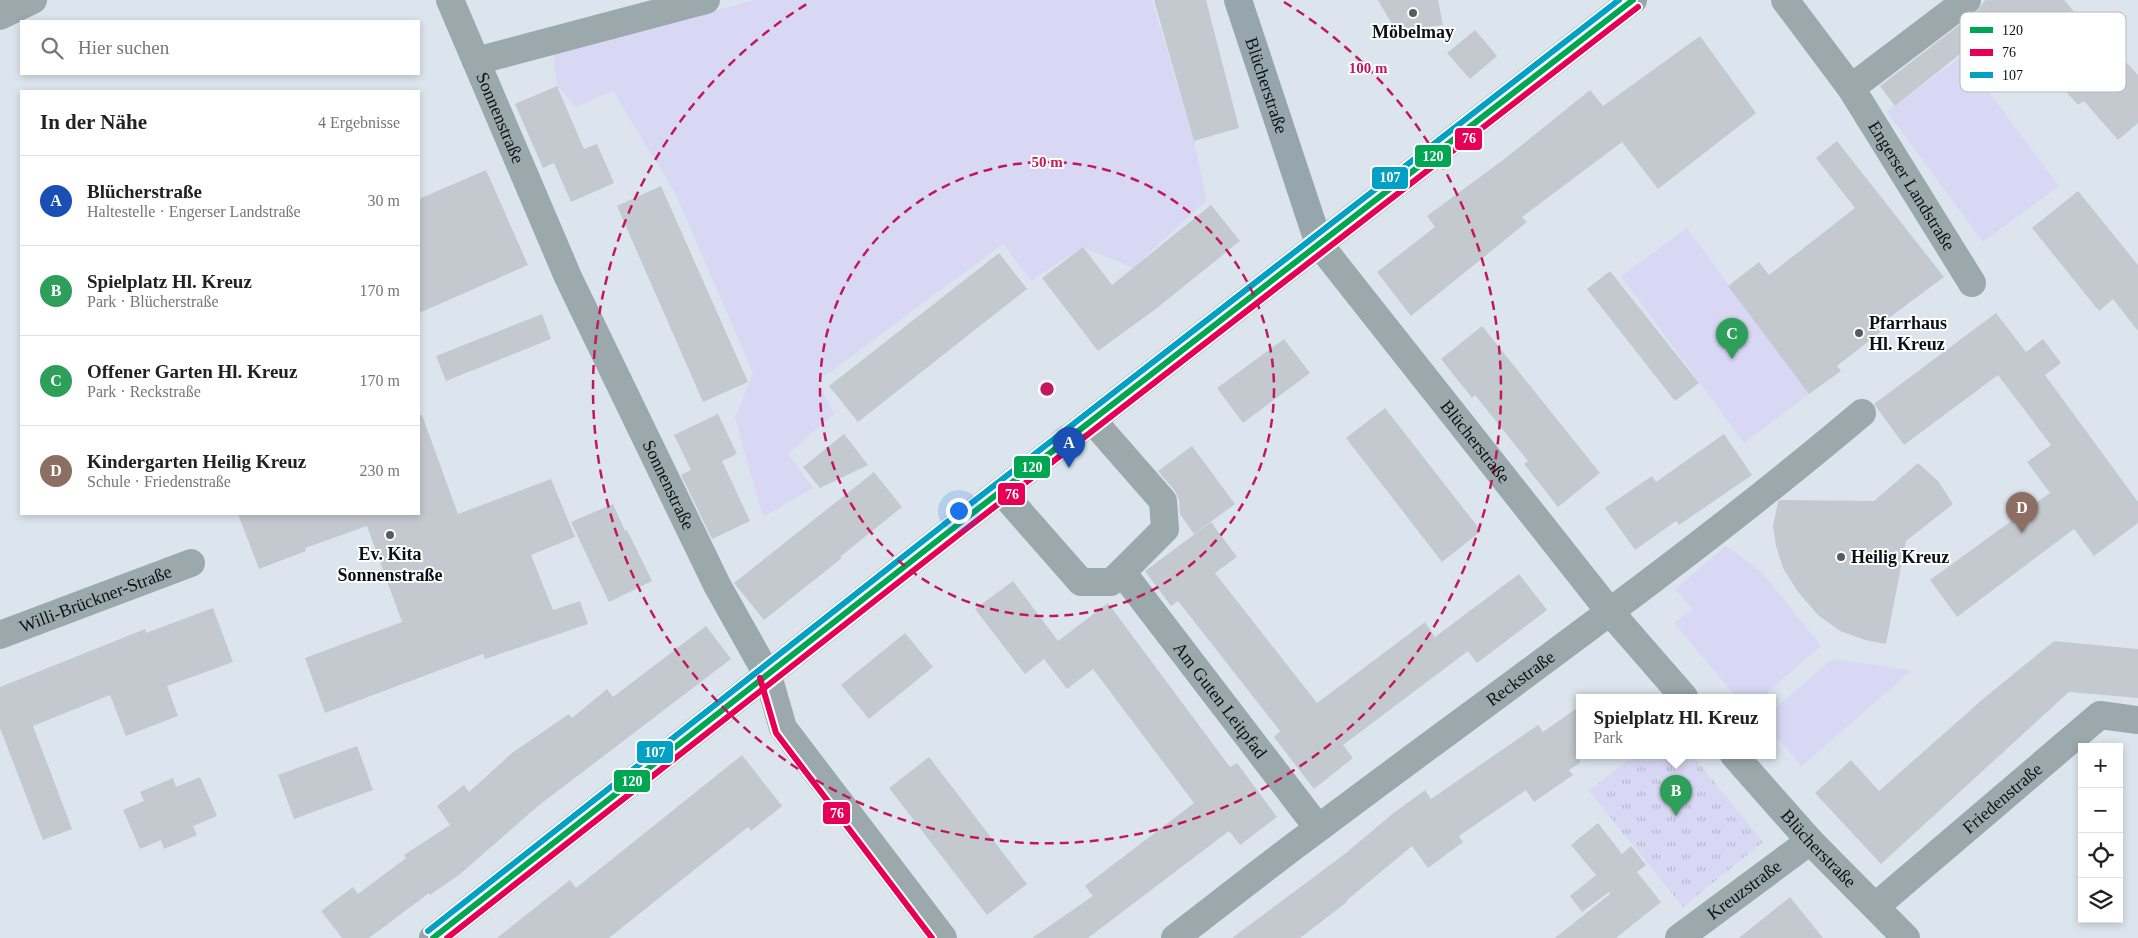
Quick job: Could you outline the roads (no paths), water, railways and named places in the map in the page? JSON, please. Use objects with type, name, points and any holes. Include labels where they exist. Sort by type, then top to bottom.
[{"type":"main road","name":"Blücherstraße","points":[[1238,0],[1320,244]]},
{"type":"main road","points":[[433,938],[1633,0]]},
{"type":"street","points":[[0,16],[33,0]]},
{"type":"street","name":"Sonnenstraße","points":[[450,0],[572,285],[717,585],[768,676],[783,728],[943,938]]},
{"type":"street","points":[[476,61],[706,0]]},
{"type":"street","name":"Engerser Landstraße","points":[[1785,0],[1851,88],[1972,283]]},
{"type":"street","points":[[1851,88],[1967,0]]},
{"type":"street","name":"Blücherstraße","points":[[1320,244],[1610,612],[1681,694]]},
{"type":"street","name":"Reckstraße","points":[[1175,938],[1318,828],[1610,612],[1784,479],[1862,413]]},
{"type":"street","points":[[1002,492],[1081,582],[1111,582],[1165,529],[1164,501],[1093,421]]},
{"type":"street","name":"Willi-Brückner-Straße","points":[[0,635],[191,563]]},
{"type":"street","name":"Am Guten Leitpfad","points":[[1122,572],[1318,828]]},
{"type":"street","name":"Friedenstraße","points":[[1876,906],[2100,715],[2138,720]]},
{"type":"street","name":"Blücherstraße","points":[[1738,759],[1810,841],[1906,938]]},
{"type":"street","name":"Kreuzstraße","points":[[1678,938],[1810,841]]},
{"type":"place","name":"Möbelmay","points":[[1413,13]]},
{"type":"place","name":"Pfarrhaus Hl. Kreuz","points":[[1859,333]]},
{"type":"place","name":"Offener Garten Hl. Kreuz","points":[[1732,359]]},
{"type":"place","name":"Blücherstraße","points":[[1069,468]]},
{"type":"place","name":"Kindergarten Heilig Kreuz","points":[[2022,533]]},
{"type":"place","name":"Ev. Kita Sonnenstraße","points":[[390,535]]},
{"type":"place","name":"Heilig Kreuz","points":[[1841,557]]},
{"type":"place","name":"Spielplatz Hl. Kreuz","points":[[1676,816]]}]
